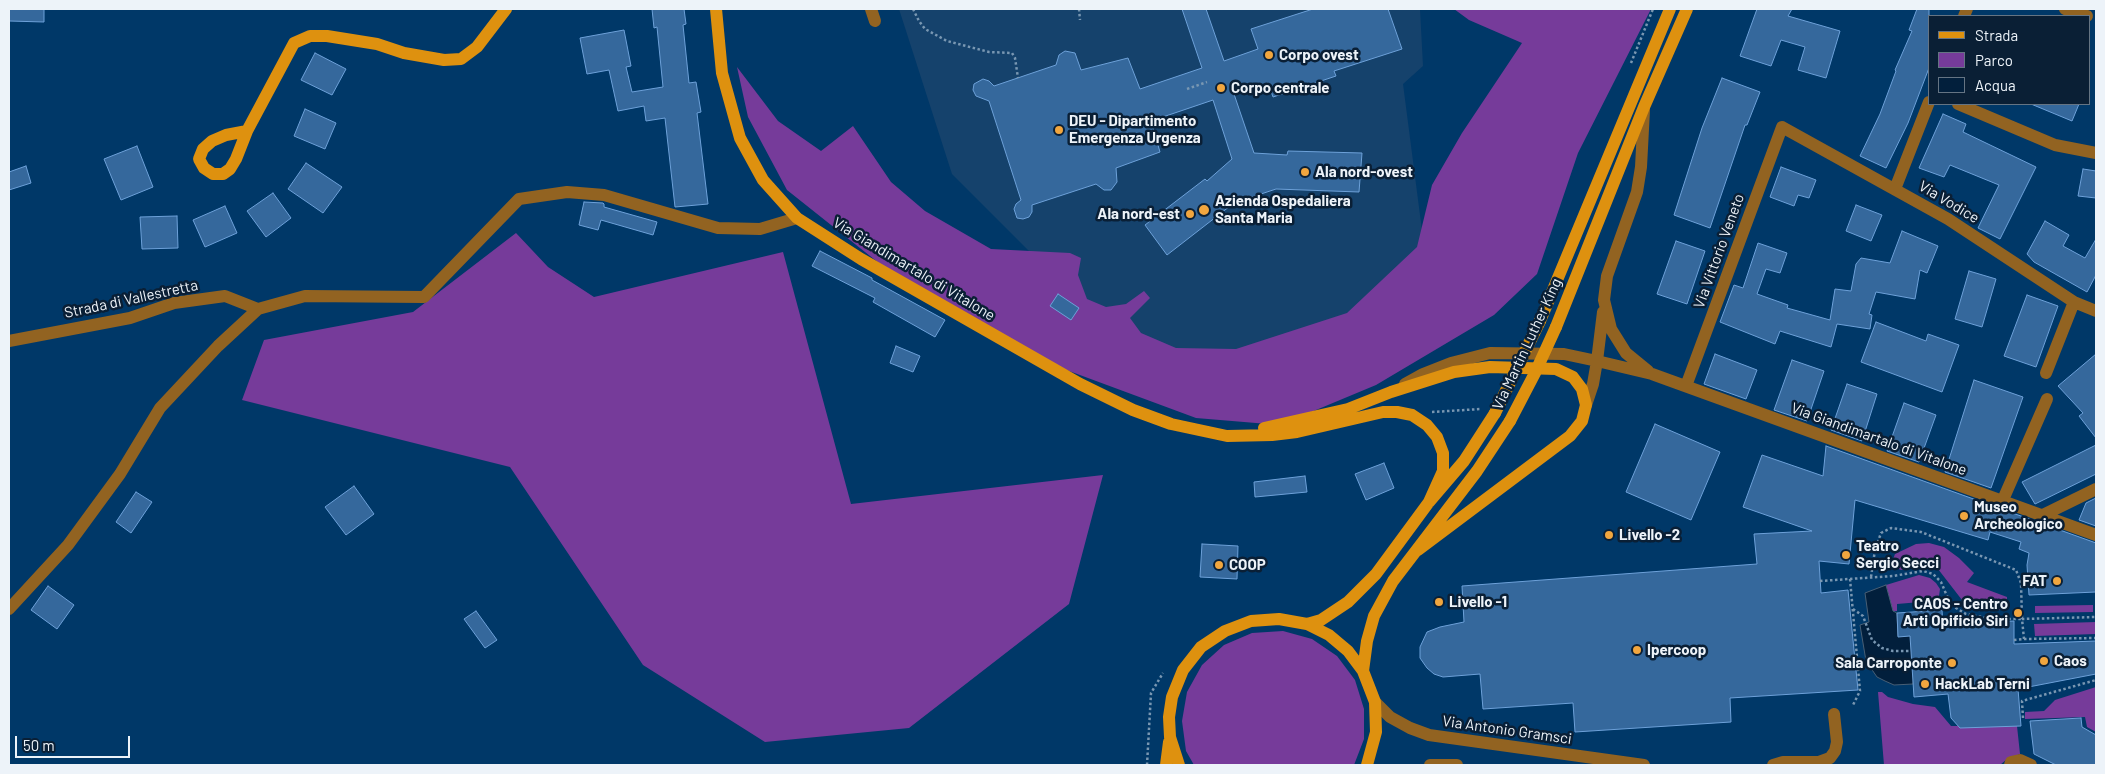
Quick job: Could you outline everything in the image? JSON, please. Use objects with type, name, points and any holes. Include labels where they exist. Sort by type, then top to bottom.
[{"type":"main road","points":[[247,131],[294,43],[310,36],[326,36],[377,44],[404,53],[444,60],[461,59],[476,47],[506,9]]},
{"type":"main road","name":"Via Giandimartalo di Vitalone","points":[[716,9],[722,73],[740,138],[763,180],[797,218],[860,259],[1080,384],[1132,410],[1171,424],[1227,436]]},
{"type":"main road","name":"Via Martin Luther King","points":[[1307,624],[1320,620],[1348,602],[1376,574],[1430,502],[1464,461],[1540,321],[1670,9]]},
{"type":"main road","name":"Via Martin Luther King","points":[[1363,671],[1367,641],[1374,616],[1394,581],[1477,471],[1510,421],[1535,373],[1556,328],[1644,107],[1686,9]]},
{"type":"main road","points":[[1227,436],[1348,409],[1391,392],[1454,372],[1490,367],[1556,369],[1573,377],[1582,389],[1586,405],[1582,421],[1570,436],[1418,550]]},
{"type":"main road","points":[[1227,436],[1280,434],[1383,412],[1397,412],[1412,416],[1427,424],[1437,437],[1443,453],[1443,471],[1430,502]]},
{"type":"main road","points":[[1166,765],[1170,737],[1169,717],[1172,697],[1183,670],[1201,647],[1225,630],[1251,621],[1279,619],[1307,624],[1329,635],[1342,646],[1363,671],[1375,702],[1376,732],[1367,765]]},
{"type":"main road","points":[[1170,737],[1179,765]]},
{"type":"street","points":[[2065,9],[2085,15]]},
{"type":"street","points":[[1895,189],[1928,105]]},
{"type":"street","points":[[1960,105],[2055,145],[2096,152]]},
{"type":"street","name":"Via Giandimartalo di Vitalone","points":[[1586,405],[1593,384],[1597,361],[1607,276],[1637,192],[1642,167],[1644,107]]},
{"type":"street","name":"Via Vodice","points":[[1782,127],[1948,218],[2074,302],[2096,311]]},
{"type":"street","name":"Via Vittorio Veneto","points":[[1686,386],[1782,127]]},
{"type":"street","points":[[9,609],[68,545],[120,474],[160,408],[218,346],[258,309],[305,296],[424,297],[519,199],[567,192],[604,195],[718,228],[760,229],[797,218]]},
{"type":"street","name":"Strada di Vallestretta","points":[[9,341],[130,318],[174,303],[225,296],[258,309]]},
{"type":"street","name":"Via Giandimartalo di Vitalone","points":[[1604,300],[1610,329],[1626,353],[1652,374]]},
{"type":"street","points":[[2046,374],[2074,302]]},
{"type":"street","name":"Via Giandimartalo di Vitalone","points":[[1391,392],[1423,374],[1451,363],[1490,353],[1564,354],[1652,374],[2096,535]]},
{"type":"street","points":[[2002,502],[2047,399]]},
{"type":"street","points":[[2042,516],[2096,490]]},
{"type":"street","name":"Via Antonio Gramsci","points":[[1375,702],[1390,717],[1410,728],[1429,735],[1644,765]]},
{"type":"street","points":[[1773,765],[1782,762],[1819,762],[1830,758],[1835,751],[1837,742],[1834,714]]},
{"type":"street","points":[[2010,765],[2011,762],[2020,760],[2031,765]]},
{"type":"street","points":[[1430,765],[1457,765]]},
{"type":"path","points":[[913,9],[925,29],[947,41],[988,52],[1012,53],[1015,58],[1018,78]]},
{"type":"path","points":[[1079,9],[1080,20]]},
{"type":"path","points":[[1187,89],[1207,82]]},
{"type":"path","points":[[1424,413],[1490,411]]},
{"type":"path","points":[[1871,577],[1875,550],[1881,533],[1891,528],[1921,532],[2016,570],[2021,583],[2024,640]]},
{"type":"path","points":[[1820,581],[1923,571],[1933,574],[1941,582],[1947,596],[1956,608],[1966,614],[1994,619],[2096,617]]},
{"type":"path","points":[[1850,578],[1860,691],[1853,705]]},
{"type":"path","points":[[1853,609],[1863,616],[1864,624],[1872,640],[1882,648],[1893,651],[1911,650]]},
{"type":"path","points":[[2014,640],[2096,638]]},
{"type":"path","points":[[1147,765],[1151,693],[1163,674]]},
{"type":"path","points":[[2023,718],[2022,701],[2096,680]]},
{"type":"shaded area","name":"Azienda Ospedaliera Santa Maria","points":[[899,9],[1420,9],[1423,66],[1403,84],[1424,246],[1352,316],[1207,364],[1107,329],[952,174]]},
{"type":"green space","points":[[1454,9],[1651,9],[1578,153],[1537,274],[1494,315],[1376,385],[1280,425],[1196,418],[1034,358],[904,283],[787,190],[748,117],[737,67],[778,121],[821,151],[853,126],[891,182],[925,211],[991,249],[1070,253],[1081,258],[1078,275],[1087,299],[1106,307],[1126,304],[1144,291],[1150,298],[1130,318],[1141,333],[1176,348],[1236,349],[1347,313],[1417,247],[1432,185],[1462,133],[1522,43],[1469,20]]},
{"type":"green space","points":[[516,233],[548,267],[594,297],[783,252],[851,504],[1103,475],[1069,604],[909,728],[765,742],[643,665],[510,467],[242,400],[264,340],[413,312]]},
{"type":"green space","points":[[1929,543],[1944,547],[1959,558],[1974,573],[1967,582],[2007,597],[2007,610],[1994,610],[1962,600],[1938,569],[1922,566],[1901,570],[1894,567],[1892,562],[1895,554],[1916,544]]},
{"type":"green space","points":[[1919,575],[1930,578],[1936,583],[1940,589],[1939,596],[1932,601],[1897,604],[1897,611],[1893,611],[1886,585]]},
{"type":"green space","points":[[2093,605],[2093,612],[2035,613],[2035,606]]},
{"type":"green space","points":[[2096,622],[2096,634],[2035,636],[2034,624]]},
{"type":"green space","points":[[1283,631],[1312,639],[1337,656],[1355,680],[1364,709],[1364,739],[1354,765],[1194,765],[1186,751],[1182,721],[1187,692],[1202,665],[1224,645],[1252,633]]},
{"type":"green space","points":[[2096,687],[2096,732],[2087,727],[2085,717],[2025,719],[2025,712],[2044,711],[2055,700]]},
{"type":"green space","points":[[1878,692],[1913,704],[1935,707],[1951,726],[2017,726],[2020,754],[2007,759],[2000,765],[1884,765]]},
{"type":"water","points":[[1886,585],[1893,611],[1897,613],[1898,636],[1918,635],[1913,684],[1894,685],[1885,681],[1877,677],[1866,661],[1860,625],[1869,622],[1865,593]]},
{"type":"building","points":[[9,9],[44,9],[44,22],[9,21]]},
{"type":"building","points":[[652,9],[684,9],[686,24],[683,25],[689,83],[696,82],[701,112],[697,113],[708,204],[675,207],[665,118],[646,121],[644,106],[618,111],[609,70],[587,74],[580,38],[624,30],[631,66],[626,67],[632,92],[663,87],[657,27],[654,28]]},
{"type":"building","points":[[1182,9],[1206,9],[1224,61],[1258,49],[1251,29],[1313,9],[1388,9],[1402,49],[1334,71],[1336,76],[1273,97],[1268,83],[1234,94],[1254,153],[1287,155],[1288,151],[1362,153],[1359,192],[1276,189],[1234,203],[1167,255],[1145,225],[1205,179],[1207,181],[1232,159],[1213,100],[1151,121],[1160,152],[1116,168],[1117,182],[1111,190],[1104,190],[1096,184],[1032,205],[1032,212],[1029,217],[1017,218],[1014,209],[1021,200],[989,101],[976,96],[973,90],[974,84],[983,79],[989,81],[994,86],[1056,65],[1059,55],[1065,51],[1075,53],[1081,70],[1128,58],[1140,89],[1202,68]]},
{"type":"building","points":[[1757,9],[1792,9],[1788,16],[1840,31],[1826,78],[1798,70],[1805,47],[1781,40],[1771,66],[1740,56]]},
{"type":"building","points":[[1917,9],[1929,9],[1928,71],[1908,123],[1886,168],[1860,156],[1880,114],[1895,70],[1912,31],[1909,30]]},
{"type":"building","points":[[315,53],[346,69],[332,95],[301,80]]},
{"type":"building","points":[[1722,78],[1760,92],[1747,125],[1745,125],[1710,228],[1674,215],[1702,128]]},
{"type":"building","points":[[2033,105],[2079,105],[2072,121]]},
{"type":"building","points":[[305,109],[336,123],[325,149],[294,136]]},
{"type":"building","points":[[1943,114],[1966,124],[1963,132],[2036,167],[2000,239],[1978,228],[1999,185],[1950,165],[1944,177],[1919,168]]},
{"type":"building","points":[[137,146],[153,187],[121,200],[104,159]]},
{"type":"building","points":[[306,163],[342,187],[323,213],[288,189]]},
{"type":"building","points":[[26,166],[31,183],[9,190],[9,172]]},
{"type":"building","points":[[1781,167],[1816,180],[1809,198],[1798,195],[1794,206],[1770,197]]},
{"type":"building","points":[[2083,169],[2096,171],[2096,198],[2078,196]]},
{"type":"building","points":[[273,193],[291,218],[266,237],[247,211]]},
{"type":"building","points":[[584,202],[603,203],[604,207],[657,222],[653,235],[601,220],[598,230],[579,225]]},
{"type":"building","points":[[1856,205],[1882,215],[1871,241],[1846,231]]},
{"type":"building","points":[[225,206],[237,233],[205,247],[193,220]]},
{"type":"building","points":[[177,216],[178,248],[142,249],[140,217]]},
{"type":"building","points":[[2045,221],[2069,235],[2063,246],[2085,258],[2096,239],[2096,275],[2087,292],[2034,262],[2027,254]]},
{"type":"building","points":[[1902,231],[1938,246],[1927,273],[1920,270],[1915,299],[1876,292],[1869,314],[1872,315],[1870,329],[1837,324],[1831,347],[1780,331],[1775,344],[1720,322],[1734,285],[1743,288],[1758,243],[1787,253],[1780,273],[1766,269],[1757,294],[1788,305],[1787,308],[1830,320],[1835,289],[1851,291],[1856,264],[1861,258],[1890,263]]},
{"type":"building","points":[[1676,241],[1705,251],[1687,304],[1657,294]]},
{"type":"building","points":[[820,251],[945,320],[935,337],[873,302],[875,298],[812,266]]},
{"type":"building","points":[[1969,271],[1996,279],[1982,327],[1955,319]]},
{"type":"building","points":[[1058,294],[1079,308],[1071,320],[1050,306]]},
{"type":"building","points":[[2027,295],[2058,306],[2036,367],[2004,356]]},
{"type":"building","points":[[1876,322],[1926,341],[1928,334],[1959,345],[1942,392],[1861,362]]},
{"type":"building","points":[[896,346],[920,356],[913,372],[890,363]]},
{"type":"building","points":[[1715,354],[1757,370],[1746,399],[1704,384]]},
{"type":"building","points":[[2096,354],[2096,438],[2079,416],[2083,413],[2058,386]]},
{"type":"building","points":[[1792,360],[1824,371],[1807,421],[1774,410]]},
{"type":"building","points":[[1974,380],[2023,397],[1991,488],[1945,472]]},
{"type":"building","points":[[1847,384],[1877,394],[1862,441],[1831,430]]},
{"type":"building","points":[[1904,403],[1936,415],[1919,462],[1887,451]]},
{"type":"building","points":[[1655,424],[1720,452],[1691,520],[1626,492]]},
{"type":"building","points":[[2096,445],[2096,474],[2035,504],[2022,482]]},
{"type":"building","name":"Ipercoop","points":[[1826,446],[2096,543],[2096,592],[2029,595],[2027,565],[2029,553],[2019,549],[2021,542],[1990,532],[1988,540],[1855,500],[1849,564],[1819,561],[1821,593],[1848,590],[1858,690],[1730,698],[1731,722],[1575,732],[1573,703],[1483,709],[1480,674],[1443,677],[1434,674],[1420,658],[1420,647],[1427,632],[1464,622],[1462,586],[1757,564],[1754,534],[1812,531],[1743,507],[1762,455],[1823,476]]},
{"type":"building","points":[[1384,463],[1394,488],[1366,500],[1355,474]]},
{"type":"building","points":[[1305,476],[1307,492],[1255,497],[1254,482]]},
{"type":"building","points":[[354,486],[374,514],[346,535],[325,507]]},
{"type":"building","points":[[136,492],[152,502],[131,533],[116,522]]},
{"type":"building","points":[[2096,498],[2096,526],[2079,520],[2086,503]]},
{"type":"building","points":[[1202,544],[1238,546],[1237,579],[1200,577]]},
{"type":"building","points":[[48,586],[74,605],[57,629],[31,610]]},
{"type":"building","points":[[1942,610],[1943,625],[2014,621],[2014,644],[2096,641],[2096,674],[2018,689],[2021,726],[1960,728],[1951,718],[1948,694],[1914,697],[1910,636],[1898,637],[1897,613]]},
{"type":"building","points":[[476,611],[497,640],[485,648],[464,619]]},
{"type":"building","points":[[2081,718],[2082,727],[2096,735],[2096,765],[2056,765],[2034,754],[2030,721]]},
{"type":"place","name":"Corpo ovest","points":[[1269,55]]},
{"type":"place","name":"Corpo centrale","points":[[1221,88]]},
{"type":"place","name":"DEU - Dipartimento Emergenza Urgenza","points":[[1059,130]]},
{"type":"place","name":"Ala nord-ovest","points":[[1305,172]]},
{"type":"place","name":"Azienda Ospedaliera Santa Maria","points":[[1204,210]]},
{"type":"place","name":"Ala nord-est","points":[[1190,214]]},
{"type":"place","name":"Museo Archeologico","points":[[1964,516]]},
{"type":"place","name":"Livello -2","points":[[1609,535]]},
{"type":"place","name":"Teatro Sergio Secci","points":[[1846,555]]},
{"type":"place","name":"COOP","points":[[1219,565]]},
{"type":"place","name":"FAT","points":[[2057,581]]},
{"type":"place","name":"Livello -1","points":[[1439,602]]},
{"type":"place","name":"CAOS - Centro Arti Opificio Siri","points":[[2018,613]]},
{"type":"place","name":"Ipercoop","points":[[1637,650]]},
{"type":"place","name":"Caos","points":[[2044,661]]},
{"type":"place","name":"Sala Carroponte","points":[[1952,663]]},
{"type":"place","name":"HackLab Terni","points":[[1925,684]]}]
